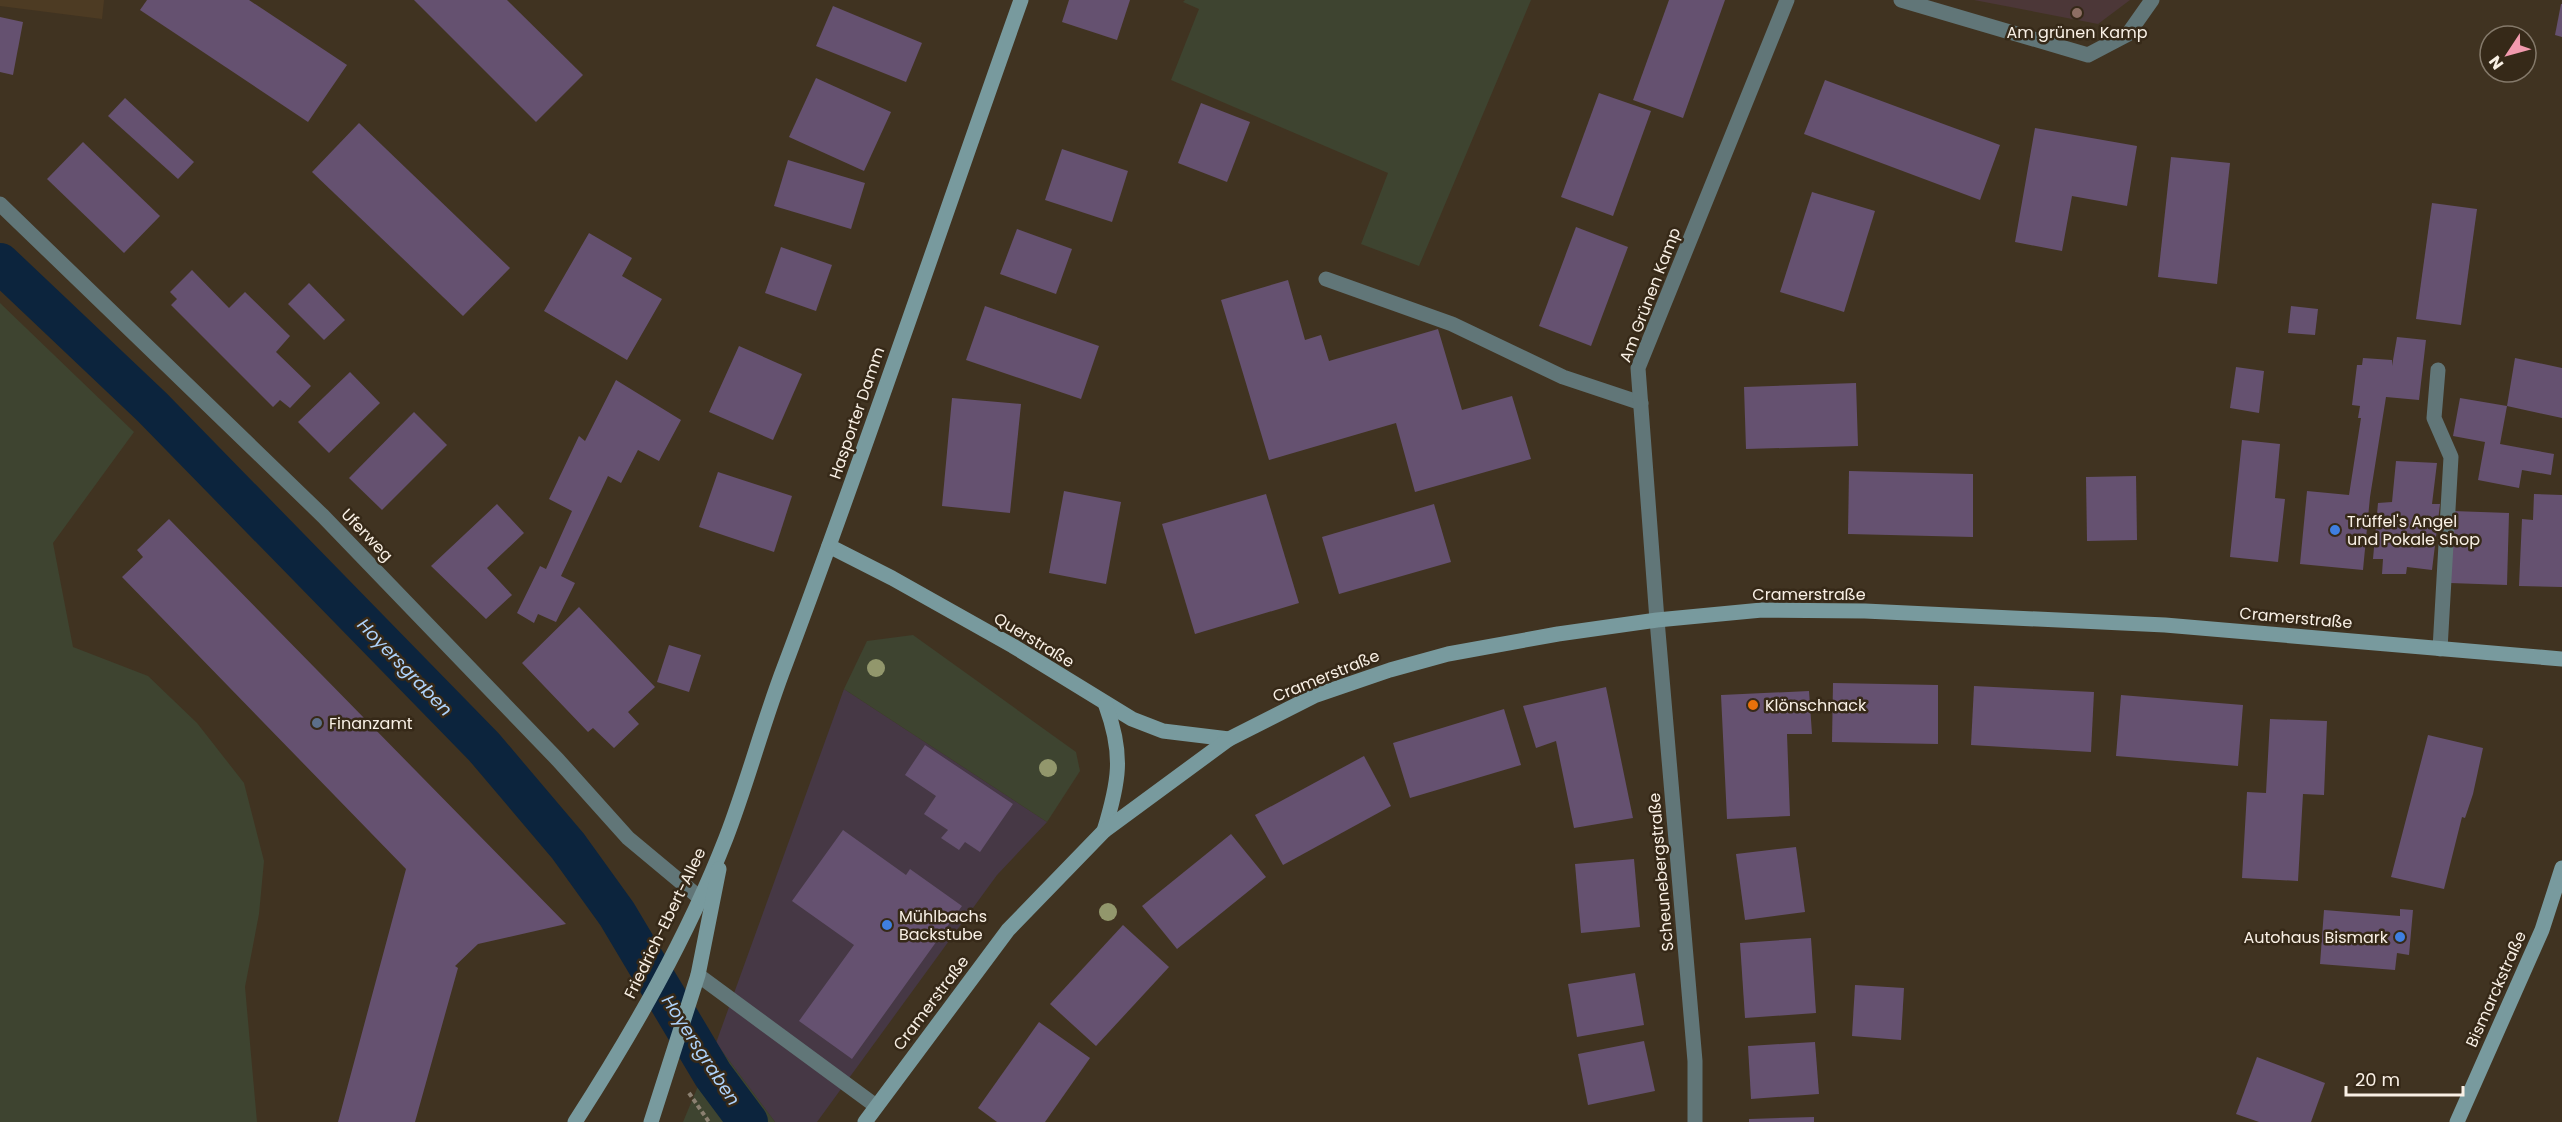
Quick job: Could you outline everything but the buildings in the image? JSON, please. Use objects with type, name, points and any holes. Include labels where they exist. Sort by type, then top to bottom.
[{"type":"main road","name":"Hasporter Damm","points":[[726,837],[778,682],[829,546],[1021,0]]},
{"type":"main road","name":"Querstraße","points":[[829,546],[892,578],[1013,646],[1106,706],[1132,719],[1162,731],[1228,739]]},
{"type":"main road","name":"Cramerstraße","points":[[865,1122],[1008,930],[1104,831],[1228,739],[1314,696],[1390,670],[1459,652],[1558,634],[1657,620],[1762,610],[1865,611],[2165,625],[2562,659]]},
{"type":"main road","name":"Cramerstraße","points":[[1104,831],[1113,801],[1118,760],[1116,734],[1106,706]]},
{"type":"main road","name":"Friedrich-Ebert-Allee","points":[[575,1122],[612,1066],[674,954],[726,837]]},
{"type":"main road","name":"Friedrich-Ebert-Allee","points":[[651,1122],[698,975],[726,837]]},
{"type":"main road","name":"Bismarckstraße","points":[[2457,1122],[2542,930],[2562,868]]},
{"type":"street","name":"Am Grünen Kamp","points":[[1657,620],[1638,368],[1787,0]]},
{"type":"street","points":[[1901,0],[2088,55],[2128,34],[2152,0]]},
{"type":"street","name":"Uferweg","points":[[0,204],[323,516],[558,759],[628,838],[700,898]]},
{"type":"street","points":[[1326,279],[1452,324],[1563,377],[1641,403]]},
{"type":"street","points":[[2438,370],[2434,418],[2451,457],[2440,649]]},
{"type":"street","name":"Scheunebergstraße","points":[[1657,620],[1695,1061],[1695,1122]]},
{"type":"street","points":[[698,975],[876,1106]]},
{"type":"shaded area","points":[[0,0],[104,0],[102,19],[0,6]]},
{"type":"shaded area","name":"Am grünen Kamp","points":[[1974,0],[2130,0],[2098,24]]},
{"type":"shaded area","points":[[844,689],[1047,822],[997,875],[817,1122],[775,1122],[716,1043]]},
{"type":"green space","points":[[1185,0],[1531,0],[1419,266],[1361,244],[1388,173],[1171,80],[1199,9],[1183,2]]},
{"type":"green space","points":[[0,303],[134,432],[53,543],[73,647],[148,676],[197,723],[244,783],[264,861],[259,914],[245,987],[257,1122],[0,1122]]},
{"type":"green space","points":[[913,635],[1076,752],[1080,771],[1047,822],[844,689],[867,641]]},
{"type":"green space","points":[[716,1043],[775,1122],[683,1122]]},
{"type":"waterway","name":"Hoyersgraben","points":[[0,263],[152,407],[484,747],[568,846],[617,914],[713,1075],[748,1122]]},
{"type":"place","name":"Am grünen Kamp","points":[[2077,13]]},
{"type":"place","name":"Trüffel's Angel und Pokale Shop","points":[[2335,530]]},
{"type":"place","name":"Klönschnack","points":[[1753,705]]},
{"type":"place","name":"Finanzamt","points":[[317,723]]},
{"type":"place","name":"Mühlbachs Backstube","points":[[887,925]]},
{"type":"place","name":"Autohaus Bismark","points":[[2400,937]]}]
